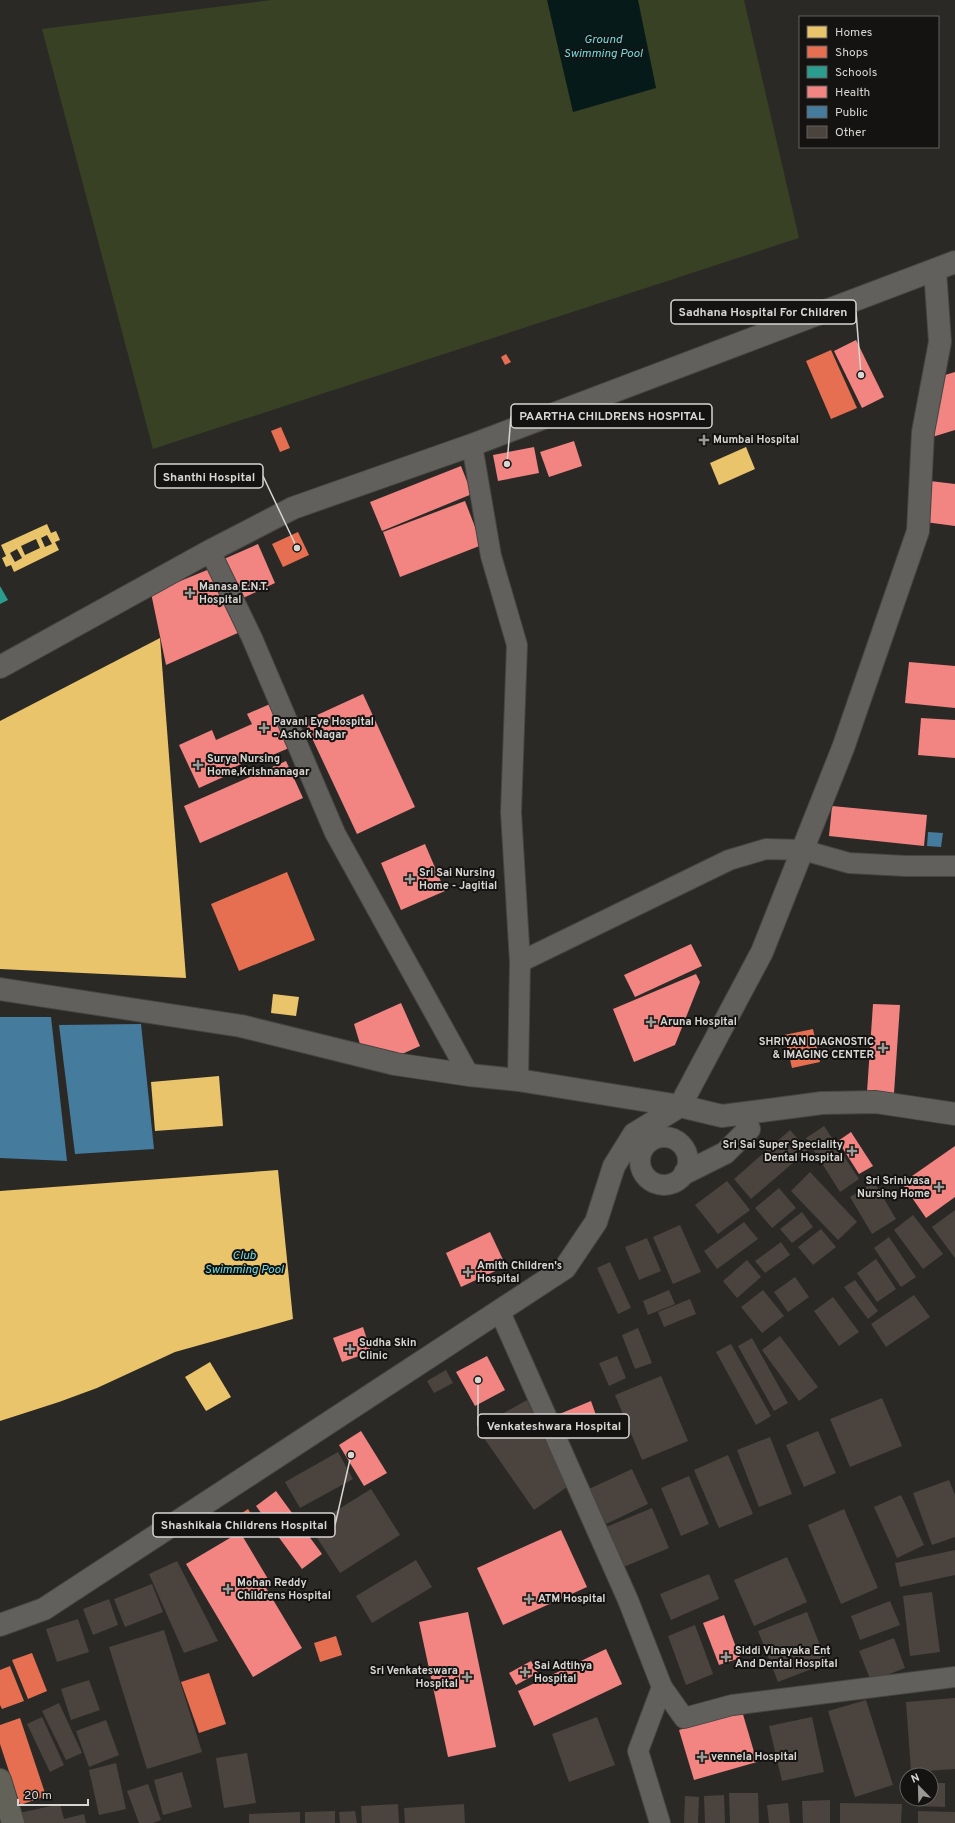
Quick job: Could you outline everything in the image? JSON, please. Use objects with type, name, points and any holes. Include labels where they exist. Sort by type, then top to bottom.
[{"type":"highway","points":[[0,1780],[13,1823]]},
{"type":"street","points":[[0,667],[210,551],[293,508],[472,445],[945,266],[940,342],[923,432],[918,531],[843,748],[762,952],[680,1106],[644,1137],[640,1164],[644,1175],[649,1181],[657,1185],[665,1185],[680,1179],[685,1173],[725,1152],[749,1129],[743,1114]]},
{"type":"street","points":[[472,445],[491,556],[516,645],[511,812],[520,962],[518,1080]]},
{"type":"street","points":[[210,551],[252,638],[335,832],[469,1075]]},
{"type":"street","points":[[520,962],[728,860],[766,849],[803,850],[849,863],[906,866],[955,866]]},
{"type":"street","points":[[0,989],[241,1026],[395,1064],[469,1075],[518,1080],[680,1106],[722,1116],[822,1103],[876,1102],[955,1114]]},
{"type":"street","points":[[0,1625],[44,1609],[500,1312],[565,1268],[596,1222],[614,1166],[634,1134],[652,1140],[667,1137],[681,1144],[688,1158],[685,1173]]},
{"type":"street","points":[[500,1312],[628,1600],[662,1687],[684,1718],[732,1705],[955,1677]]},
{"type":"street","points":[[660,1823],[638,1751],[662,1687]]},
{"type":"green space","points":[[271,0],[744,0],[799,238],[153,449],[42,29]]},
{"type":"water","name":"Ground Swimming Pool","points":[[547,0],[638,0],[656,88],[573,112]]},
{"type":"building: Homes","points":[[746,447],[755,469],[719,485],[710,463]]},
{"type":"building: Homes","points":[[47,524],[51,533],[56,531],[60,540],[55,542],[59,550],[14,572],[11,565],[6,567],[2,558],[6,556],[1,545]],"holes":[[[47,535],[52,544],[45,547],[41,538]],[[36,539],[40,548],[25,555],[21,546]],[[17,549],[22,558],[15,562],[10,553]]]},
{"type":"building: Homes","points":[[160,638],[186,978],[0,969],[0,721]]},
{"type":"building: Homes","points":[[273,994],[299,997],[296,1016],[271,1013]]},
{"type":"building: Homes","points":[[219,1076],[223,1126],[155,1131],[151,1082]]},
{"type":"building: Homes","points":[[278,1170],[293,1319],[175,1352],[97,1388],[0,1421],[0,1191]]},
{"type":"building: Homes","points":[[210,1362],[231,1397],[206,1411],[185,1377]]},
{"type":"building: Shops","points":[[831,350],[857,408],[831,419],[806,361]]},
{"type":"building: Shops","points":[[506,354],[511,362],[505,365],[501,357]]},
{"type":"building: Shops","points":[[281,427],[290,448],[280,452],[271,431]]},
{"type":"building: Shops","points":[[298,532],[309,555],[283,567],[272,544]]},
{"type":"building: Shops","points":[[287,872],[315,940],[239,971],[211,904]]},
{"type":"building: Shops","points":[[813,1029],[820,1062],[792,1068],[784,1035]]},
{"type":"building: Shops","points":[[248,1509],[260,1529],[254,1532],[242,1513]]},
{"type":"building: Shops","points":[[336,1636],[342,1655],[320,1662],[314,1643]]},
{"type":"building: Shops","points":[[32,1653],[47,1691],[28,1699],[12,1660]]},
{"type":"building: Shops","points":[[10,1666],[24,1701],[2,1709],[0,1705],[0,1670]]},
{"type":"building: Shops","points":[[209,1673],[226,1724],[199,1733],[181,1682]]},
{"type":"building: Shops","points":[[20,1718],[46,1796],[20,1805],[0,1744],[0,1725]]},
{"type":"building: Schools","points":[[0,586],[8,600],[0,604]]},
{"type":"building: Health","points":[[856,340],[884,397],[862,408],[834,351]]},
{"type":"building: Health","points":[[955,372],[955,430],[929,438],[945,375]]},
{"type":"building: Health","points":[[574,441],[582,466],[549,477],[540,452]]},
{"type":"building: Health","points":[[534,447],[539,473],[498,481],[493,455]]},
{"type":"building: Health","points":[[461,466],[472,494],[382,531],[370,502]]},
{"type":"building: Health","points":[[930,481],[955,484],[955,526],[925,522]]},
{"type":"building: Health","points":[[465,501],[482,545],[400,577],[383,532]]},
{"type":"building: Health","points":[[258,544],[275,583],[241,599],[224,559]]},
{"type":"building: Health","points":[[212,568],[240,632],[166,665],[151,593]]},
{"type":"building: Health","points":[[909,662],[955,666],[955,708],[905,703]]},
{"type":"building: Health","points":[[363,694],[415,807],[357,834],[304,721]]},
{"type":"building: Health","points":[[270,704],[289,748],[268,757],[266,753],[228,770],[230,774],[199,788],[179,745],[212,730],[216,740],[252,724],[247,714]]},
{"type":"building: Health","points":[[921,718],[955,720],[955,758],[918,755]]},
{"type":"building: Health","points":[[286,761],[303,798],[200,843],[184,806]]},
{"type":"building: Health","points":[[832,806],[927,815],[924,846],[829,836]]},
{"type":"building: Health","points":[[425,844],[445,891],[401,910],[381,863]]},
{"type":"building: Health","points":[[691,944],[702,966],[635,997],[624,975]]},
{"type":"building: Health","points":[[696,974],[700,982],[675,1045],[634,1062],[613,1009]]},
{"type":"building: Health","points":[[401,1003],[420,1046],[402,1054],[360,1044],[354,1024]]},
{"type":"building: Health","points":[[873,1004],[900,1005],[894,1093],[867,1092]]},
{"type":"building: Health","points":[[851,1132],[873,1166],[859,1174],[838,1141]]},
{"type":"building: Health","points":[[955,1146],[955,1197],[926,1218],[902,1183]]},
{"type":"building: Health","points":[[490,1232],[506,1266],[461,1287],[446,1253]]},
{"type":"building: Health","points":[[363,1327],[371,1352],[342,1362],[333,1338]]},
{"type":"building: Health","points":[[487,1356],[505,1390],[475,1406],[456,1372]]},
{"type":"building: Health","points":[[591,1401],[597,1418],[564,1432],[557,1415]]},
{"type":"building: Health","points":[[361,1431],[387,1473],[364,1486],[339,1445]]},
{"type":"building: Health","points":[[276,1491],[322,1554],[302,1569],[256,1506]]},
{"type":"building: Health","points":[[561,1530],[587,1587],[503,1625],[477,1568]]},
{"type":"building: Health","points":[[240,1532],[271,1584],[266,1588],[302,1648],[253,1677],[186,1564]]},
{"type":"building: Health","points":[[468,1612],[496,1747],[448,1757],[419,1622]]},
{"type":"building: Health","points":[[724,1615],[740,1658],[719,1665],[703,1623]]},
{"type":"building: Health","points":[[606,1649],[622,1684],[534,1726],[518,1691]]},
{"type":"building: Health","points":[[531,1661],[538,1673],[516,1685],[509,1673]]},
{"type":"building: Health","points":[[742,1711],[757,1762],[694,1780],[679,1730]]},
{"type":"building: Public","points":[[928,832],[943,833],[941,847],[927,846]]},
{"type":"building: Public","points":[[0,1017],[51,1017],[67,1161],[0,1158]]},
{"type":"building: Public","points":[[141,1024],[154,1149],[75,1154],[59,1025]]},
{"type":"building: Other","points":[[824,1126],[859,1179],[840,1192],[806,1138]]},
{"type":"building: Other","points":[[790,1130],[808,1150],[751,1199],[734,1179]]},
{"type":"building: Other","points":[[810,1172],[857,1222],[838,1240],[791,1191]]},
{"type":"building: Other","points":[[727,1181],[750,1210],[718,1234],[695,1205]]},
{"type":"building: Other","points":[[874,1182],[896,1219],[872,1234],[850,1197]]},
{"type":"building: Other","points":[[779,1188],[796,1208],[772,1228],[755,1208]]},
{"type":"building: Other","points":[[955,1210],[955,1258],[932,1227]]},
{"type":"building: Other","points":[[802,1212],[813,1227],[792,1243],[780,1229]]},
{"type":"building: Other","points":[[913,1215],[943,1254],[923,1269],[894,1230]]},
{"type":"building: Other","points":[[744,1222],[758,1239],[717,1269],[704,1251]]},
{"type":"building: Other","points":[[680,1225],[701,1272],[673,1284],[653,1237]]},
{"type":"building: Other","points":[[821,1229],[836,1247],[813,1265],[798,1247]]},
{"type":"building: Other","points":[[889,1237],[916,1277],[901,1287],[874,1248]]},
{"type":"building: Other","points":[[647,1238],[661,1271],[639,1280],[625,1247]]},
{"type":"building: Other","points":[[781,1242],[790,1255],[765,1273],[755,1261]]},
{"type":"building: Other","points":[[876,1259],[896,1289],[877,1302],[857,1273]]},
{"type":"building: Other","points":[[747,1260],[761,1277],[737,1298],[723,1281]]},
{"type":"building: Other","points":[[610,1262],[631,1308],[618,1314],[597,1268]]},
{"type":"building: Other","points":[[795,1277],[809,1297],[788,1312],[774,1292]]},
{"type":"building: Other","points":[[855,1280],[878,1311],[868,1319],[844,1287]]},
{"type":"building: Other","points":[[669,1290],[675,1304],[648,1315],[643,1301]]},
{"type":"building: Other","points":[[763,1290],[784,1316],[762,1333],[741,1307]]},
{"type":"building: Other","points":[[914,1295],[930,1317],[886,1347],[871,1324]]},
{"type":"building: Other","points":[[833,1297],[859,1332],[839,1346],[814,1311]]},
{"type":"building: Other","points":[[690,1299],[696,1314],[664,1327],[658,1312]]},
{"type":"building: Other","points":[[638,1328],[652,1363],[635,1369],[622,1335]]},
{"type":"building: Other","points":[[780,1336],[818,1387],[799,1401],[762,1350]]},
{"type":"building: Other","points":[[752,1338],[788,1403],[774,1411],[738,1346]]},
{"type":"building: Other","points":[[731,1344],[771,1416],[756,1425],[716,1352]]},
{"type":"building: Other","points":[[617,1356],[626,1378],[609,1386],[599,1363]]},
{"type":"building: Other","points":[[446,1370],[453,1383],[434,1393],[427,1381]]},
{"type":"building: Other","points":[[661,1376],[688,1441],[642,1460],[615,1395]]},
{"type":"building: Other","points":[[882,1398],[902,1446],[850,1467],[830,1419]]},
{"type":"building: Other","points":[[527,1400],[567,1487],[534,1510],[477,1428]]},
{"type":"building: Other","points":[[818,1431],[836,1473],[804,1487],[786,1445]]},
{"type":"building: Other","points":[[770,1437],[792,1494],[759,1507],[737,1450]]},
{"type":"building: Other","points":[[338,1452],[353,1479],[300,1508],[285,1482]]},
{"type":"building: Other","points":[[728,1455],[753,1514],[719,1528],[694,1470]]},
{"type":"building: Other","points":[[632,1469],[648,1504],[606,1524],[589,1489]]},
{"type":"building: Other","points":[[689,1476],[709,1524],[681,1536],[661,1488]]},
{"type":"building: Other","points":[[949,1480],[955,1495],[955,1537],[932,1545],[913,1493]]},
{"type":"building: Other","points":[[371,1489],[400,1535],[340,1573],[310,1527]]},
{"type":"building: Other","points":[[901,1495],[924,1545],[897,1558],[874,1507]]},
{"type":"building: Other","points":[[652,1508],[669,1548],[621,1568],[604,1528]]},
{"type":"building: Other","points":[[844,1509],[878,1588],[841,1604],[808,1525]]},
{"type":"building: Other","points":[[955,1550],[955,1575],[900,1587],[895,1563]]},
{"type":"building: Other","points":[[787,1557],[807,1602],[754,1626],[734,1580]]},
{"type":"building: Other","points":[[416,1560],[432,1587],[372,1623],[356,1596]]},
{"type":"building: Other","points":[[177,1561],[218,1641],[184,1653],[149,1574]]},
{"type":"building: Other","points":[[709,1574],[719,1599],[671,1620],[660,1594]]},
{"type":"building: Other","points":[[152,1584],[163,1612],[125,1627],[114,1599]]},
{"type":"building: Other","points":[[932,1592],[940,1652],[910,1656],[903,1596]]},
{"type":"building: Other","points":[[109,1599],[118,1625],[93,1635],[83,1609]]},
{"type":"building: Other","points":[[890,1601],[900,1625],[860,1640],[851,1616]]},
{"type":"building: Other","points":[[807,1612],[827,1663],[778,1682],[758,1631]]},
{"type":"building: Other","points":[[78,1619],[89,1652],[57,1662],[46,1629]]},
{"type":"building: Other","points":[[695,1625],[713,1674],[686,1685],[668,1636]]},
{"type":"building: Other","points":[[164,1630],[202,1752],[147,1769],[109,1647]]},
{"type":"building: Other","points":[[894,1638],[905,1668],[871,1681],[859,1651]]},
{"type":"building: Other","points":[[89,1680],[100,1710],[71,1720],[61,1689]]},
{"type":"building: Other","points":[[955,1698],[955,1769],[939,1770],[939,1767],[911,1767],[906,1702]]},
{"type":"building: Other","points":[[866,1700],[893,1785],[855,1797],[828,1711]]},
{"type":"building: Other","points":[[59,1703],[82,1753],[66,1760],[42,1711]]},
{"type":"building: Other","points":[[42,1717],[64,1765],[50,1772],[27,1724]]},
{"type":"building: Other","points":[[597,1717],[615,1765],[569,1782],[552,1734]]},
{"type":"building: Other","points":[[812,1717],[824,1772],[782,1781],[769,1726]]},
{"type":"building: Other","points":[[106,1720],[119,1755],[89,1767],[76,1731]]},
{"type":"building: Other","points":[[247,1753],[256,1803],[224,1808],[216,1758]]},
{"type":"building: Other","points":[[116,1763],[126,1809],[99,1815],[89,1770]]},
{"type":"building: Other","points":[[182,1772],[192,1807],[163,1815],[154,1780]]},
{"type":"building: Other","points":[[939,1783],[945,1783],[945,1807],[939,1807]]},
{"type":"building: Other","points":[[148,1784],[161,1820],[153,1823],[139,1823],[127,1791]]},
{"type":"building: Other","points":[[729,1793],[758,1793],[759,1823],[730,1823]]},
{"type":"building: Other","points":[[724,1795],[725,1823],[705,1823],[704,1796]]},
{"type":"building: Other","points":[[685,1796],[699,1797],[698,1823],[684,1823]]},
{"type":"building: Other","points":[[830,1800],[830,1823],[803,1823],[802,1801]]},
{"type":"building: Other","points":[[788,1803],[790,1823],[769,1823],[767,1805]]},
{"type":"building: Other","points":[[840,1803],[899,1804],[899,1807],[902,1807],[901,1823],[840,1823]]},
{"type":"building: Other","points":[[60,1804],[64,1819],[84,1814],[86,1823],[21,1823],[19,1813]]},
{"type":"building: Other","points":[[398,1804],[399,1823],[362,1823],[361,1806]]},
{"type":"building: Other","points":[[464,1804],[465,1823],[405,1823],[404,1808]]},
{"type":"building: Other","points":[[335,1811],[335,1823],[305,1823],[305,1812]]},
{"type":"building: Other","points":[[355,1811],[357,1823],[340,1823],[339,1812]]},
{"type":"building: Other","points":[[918,1811],[955,1812],[955,1823],[918,1823]]},
{"type":"building: Other","points":[[300,1812],[300,1823],[249,1823],[249,1814]]},
{"type":"place","name":"Sadhana Hospital For Children","points":[[861,375]]},
{"type":"place","name":"Mumbai Hospital","points":[[704,440]]},
{"type":"place","name":"PAARTHA CHILDRENS HOSPITAL","points":[[507,464]]},
{"type":"place","name":"Shanthi Hospital","points":[[297,548]]},
{"type":"place","name":"Manasa E.N.T. Hospital","points":[[190,593]]},
{"type":"place","name":"Pavani Eye Hospital - Ashok Nagar","points":[[264,728]]},
{"type":"place","name":"Surya Nursing Home,Krishnanagar","points":[[198,765]]},
{"type":"place","name":"Sri Sai Nursing Home - Jagitial","points":[[410,879]]},
{"type":"place","name":"Aruna Hospital","points":[[651,1022]]},
{"type":"place","name":"SHRIYAN DIAGNOSTIC & IMAGING CENTER","points":[[883,1048]]},
{"type":"place","name":"Sri Sai Super Speciality Dental Hospital","points":[[852,1151]]},
{"type":"place","name":"Sri Srinivasa Nursing Home","points":[[939,1187]]},
{"type":"place","name":"Amith Children's Hospital","points":[[468,1272]]},
{"type":"place","name":"Sudha Skin Clinic","points":[[350,1349]]},
{"type":"place","name":"Venkateshwara Hospital","points":[[478,1380]]},
{"type":"place","name":"Shashikala Childrens Hospital","points":[[351,1455]]},
{"type":"place","name":"Mohan Reddy Childrens Hospital","points":[[228,1589]]},
{"type":"place","name":"ATM Hospital","points":[[529,1599]]},
{"type":"place","name":"Siddi Vinayaka Ent And Dental Hospital","points":[[726,1657]]},
{"type":"place","name":"Sai Adtihya Hospital","points":[[525,1672]]},
{"type":"place","name":"Sri Venkateswara Hospital","points":[[467,1677]]},
{"type":"place","name":"vennela Hospital","points":[[702,1757]]},
{"type":"water label","name":"Club Swimming Pool","points":[[244,1263]]}]
